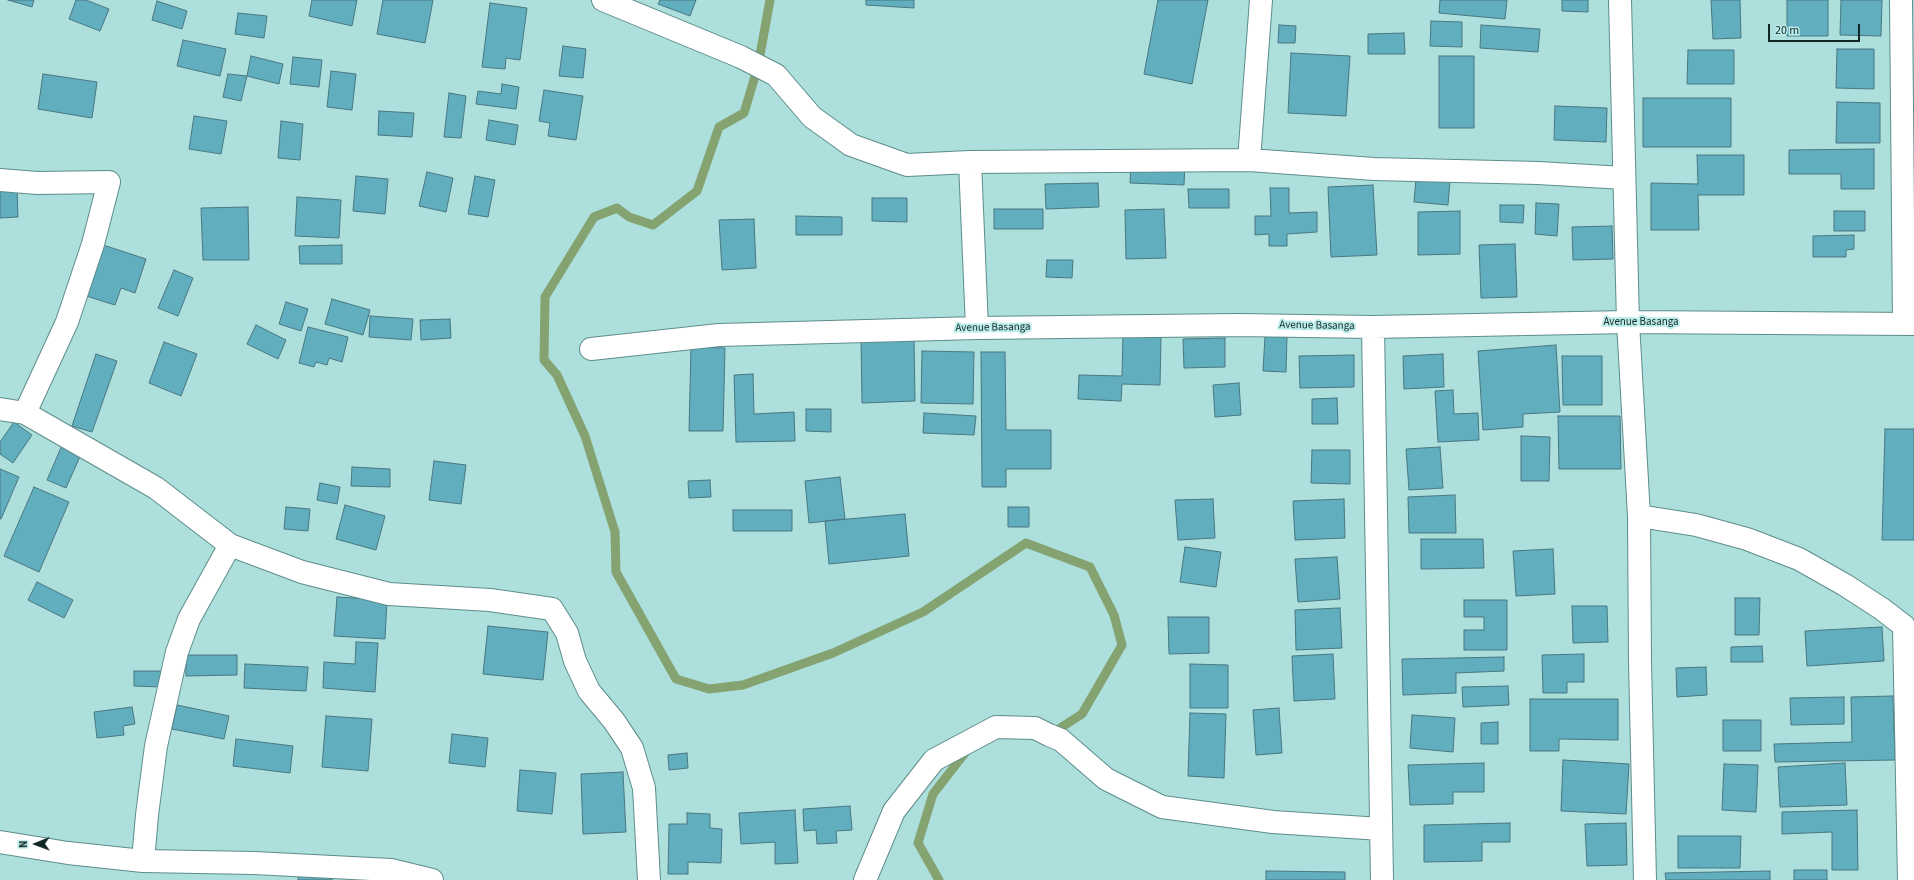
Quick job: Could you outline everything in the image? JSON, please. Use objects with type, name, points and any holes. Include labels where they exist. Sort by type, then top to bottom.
[{"type":"street","points":[[603,0],[741,57],[776,75],[812,117],[851,145],[907,165],[970,162],[1249,160],[1374,169],[1538,173],[1624,178]]},
{"type":"street","points":[[1249,160],[1260,0]]},
{"type":"street","points":[[1620,0],[1628,322],[1639,516],[1640,662],[1645,880]]},
{"type":"street","points":[[1901,0],[1909,324]]},
{"type":"street","points":[[970,162],[977,328]]},
{"type":"street","points":[[0,180],[37,184],[109,182],[93,244],[67,322],[25,413]]},
{"type":"street","name":"Avenue Basanga","points":[[590,349],[719,335],[977,328],[1238,325],[1373,327],[1628,322],[1909,324]]},
{"type":"street","points":[[1373,327],[1382,880]]},
{"type":"street","points":[[0,409],[25,413],[156,488],[230,545],[302,572],[389,594],[490,600],[552,609],[558,616],[567,634],[575,661],[589,691],[614,721],[632,748],[644,788],[650,880]]},
{"type":"street","points":[[1639,516],[1696,525],[1747,539],[1799,559],[1845,585],[1882,609],[1904,626],[1909,880]]},
{"type":"street","points":[[143,861],[156,746],[177,652],[189,619],[230,545]]},
{"type":"street","points":[[865,880],[894,811],[934,760],[996,728],[1036,728],[1061,740],[1106,779],[1162,808],[1273,822],[1381,829]]},
{"type":"street","points":[[0,842],[68,853],[253,872],[391,870],[432,880]]},
{"type":"building","points":[[8,0],[34,0],[32,7]]},
{"type":"building","points":[[76,0],[86,0],[109,9],[100,31],[69,19]]},
{"type":"building","points":[[312,0],[357,0],[352,26],[309,16]]},
{"type":"building","points":[[383,0],[433,0],[425,43],[377,34]]},
{"type":"building","points":[[660,0],[696,0],[690,16],[658,4]]},
{"type":"building","points":[[866,0],[914,0],[914,8],[866,5]]},
{"type":"building","points":[[1158,0],[1208,0],[1192,84],[1144,74]]},
{"type":"building","points":[[1440,0],[1507,0],[1505,19],[1439,13]]},
{"type":"building","points":[[1562,0],[1588,0],[1588,12],[1562,11]]},
{"type":"building","points":[[1711,0],[1740,0],[1741,38],[1713,39]]},
{"type":"building","points":[[1787,0],[1828,0],[1828,36],[1787,36]]},
{"type":"building","points":[[1841,0],[1882,0],[1881,36],[1840,35]]},
{"type":"building","points":[[157,1],[187,11],[182,29],[152,20]]},
{"type":"building","points":[[490,3],[527,8],[520,60],[506,58],[505,69],[482,67]]},
{"type":"building","points":[[238,13],[267,16],[264,38],[235,34]]},
{"type":"building","points":[[1431,21],[1462,22],[1462,47],[1430,46]]},
{"type":"building","points":[[1279,25],[1296,26],[1295,43],[1278,43]]},
{"type":"building","points":[[1481,25],[1540,29],[1538,52],[1480,48]]},
{"type":"building","points":[[1404,33],[1405,54],[1368,54],[1368,34]]},
{"type":"building","points":[[183,40],[226,49],[220,76],[177,66]]},
{"type":"building","points":[[563,46],[586,49],[583,78],[559,76]]},
{"type":"building","points":[[1837,49],[1874,49],[1874,89],[1836,88]]},
{"type":"building","points":[[1688,50],[1734,50],[1734,84],[1687,84]]},
{"type":"building","points":[[1291,53],[1350,56],[1346,116],[1288,113]]},
{"type":"building","points":[[251,56],[283,64],[279,84],[247,76]]},
{"type":"building","points":[[1439,56],[1474,56],[1474,128],[1439,128]]},
{"type":"building","points":[[293,57],[322,60],[319,87],[290,84]]},
{"type":"building","points":[[331,71],[356,74],[352,110],[327,107]]},
{"type":"building","points":[[43,74],[97,82],[92,118],[38,109]]},
{"type":"building","points":[[228,74],[247,76],[241,101],[223,97]]},
{"type":"building","points":[[502,84],[519,87],[516,109],[476,104],[478,91],[501,94]]},
{"type":"building","points":[[544,90],[583,96],[576,140],[548,136],[550,123],[539,121]]},
{"type":"building","points":[[449,93],[466,96],[461,138],[444,137]]},
{"type":"building","points":[[1643,98],[1731,98],[1731,147],[1643,147]]},
{"type":"building","points":[[1837,102],[1880,103],[1880,143],[1836,143]]},
{"type":"building","points":[[1555,106],[1607,108],[1606,142],[1554,140]]},
{"type":"building","points":[[379,111],[414,113],[412,137],[378,135]]},
{"type":"building","points":[[194,116],[227,121],[221,154],[189,149]]},
{"type":"building","points":[[489,120],[518,125],[515,145],[486,140]]},
{"type":"building","points":[[281,121],[303,124],[300,160],[278,158]]},
{"type":"building","points":[[1874,149],[1874,189],[1841,189],[1841,174],[1789,174],[1789,150]]},
{"type":"building","points":[[1697,155],[1744,155],[1744,195],[1698,195],[1699,230],[1651,230],[1651,183],[1698,184]]},
{"type":"building","points":[[1131,161],[1185,162],[1184,185],[1130,183]]},
{"type":"building","points":[[427,172],[453,178],[446,212],[419,206]]},
{"type":"building","points":[[356,176],[388,179],[385,214],[353,211]]},
{"type":"building","points":[[475,176],[495,180],[488,217],[468,214]]},
{"type":"building","points":[[1416,179],[1450,181],[1448,205],[1414,202]]},
{"type":"building","points":[[1098,183],[1099,207],[1046,209],[1045,184]]},
{"type":"building","points":[[1373,185],[1377,255],[1331,257],[1328,187]]},
{"type":"building","points":[[17,187],[18,217],[0,218],[0,188]]},
{"type":"building","points":[[1270,188],[1289,188],[1289,213],[1317,212],[1317,232],[1287,234],[1287,246],[1269,246],[1269,234],[1255,235],[1255,216],[1271,216]]},
{"type":"building","points":[[1188,189],[1229,189],[1229,208],[1189,208]]},
{"type":"building","points":[[297,197],[341,200],[339,238],[295,236]]},
{"type":"building","points":[[872,198],[907,198],[907,222],[872,221]]},
{"type":"building","points":[[1536,203],[1559,204],[1557,236],[1535,234]]},
{"type":"building","points":[[1500,205],[1524,205],[1523,223],[1500,222]]},
{"type":"building","points":[[248,207],[249,260],[203,260],[201,208]]},
{"type":"building","points":[[994,209],[1043,209],[1043,229],[994,229]]},
{"type":"building","points":[[1164,209],[1166,258],[1126,259],[1125,210]]},
{"type":"building","points":[[1460,211],[1460,254],[1418,255],[1418,212]]},
{"type":"building","points":[[1834,211],[1865,211],[1865,231],[1834,231]]},
{"type":"building","points":[[796,216],[842,217],[842,235],[796,235]]},
{"type":"building","points":[[754,219],[756,268],[722,270],[719,220]]},
{"type":"building","points":[[1612,226],[1613,259],[1573,260],[1572,227]]},
{"type":"building","points":[[1854,235],[1854,249],[1846,250],[1846,257],[1813,257],[1813,236]]},
{"type":"building","points":[[100,244],[146,259],[135,293],[121,288],[115,305],[83,295]]},
{"type":"building","points":[[1515,244],[1517,297],[1481,298],[1479,245]]},
{"type":"building","points":[[342,245],[342,264],[300,264],[299,246]]},
{"type":"building","points":[[1047,260],[1073,260],[1072,278],[1046,277]]},
{"type":"building","points":[[174,270],[193,278],[178,316],[158,308]]},
{"type":"building","points":[[332,299],[370,310],[363,335],[325,324]]},
{"type":"building","points":[[286,302],[308,309],[301,331],[279,324]]},
{"type":"building","points":[[370,316],[413,319],[411,340],[369,337]]},
{"type":"building","points":[[450,319],[451,338],[421,340],[420,320]]},
{"type":"building","points":[[256,325],[286,340],[278,359],[247,344]]},
{"type":"building","points":[[308,327],[348,337],[342,362],[329,358],[327,365],[316,362],[314,367],[299,363]]},
{"type":"building","points":[[1123,336],[1161,337],[1160,385],[1122,384],[1121,401],[1078,399],[1079,375],[1122,376]]},
{"type":"building","points":[[1265,336],[1287,337],[1286,372],[1263,371]]},
{"type":"building","points":[[914,338],[915,401],[862,403],[861,339]]},
{"type":"building","points":[[1225,338],[1225,367],[1184,368],[1183,339]]},
{"type":"building","points":[[164,342],[197,354],[181,396],[149,383]]},
{"type":"building","points":[[1556,345],[1560,412],[1523,414],[1523,427],[1483,430],[1478,351]]},
{"type":"building","points":[[691,347],[725,348],[723,431],[689,431]]},
{"type":"building","points":[[922,351],[974,352],[973,404],[921,403]]},
{"type":"building","points":[[981,352],[1005,352],[1006,430],[1051,430],[1051,469],[1006,469],[1006,487],[982,487]]},
{"type":"building","points":[[96,354],[117,361],[92,432],[72,426]]},
{"type":"building","points":[[1443,354],[1444,387],[1404,389],[1403,356]]},
{"type":"building","points":[[1354,355],[1354,387],[1300,388],[1299,356]]},
{"type":"building","points":[[1562,356],[1602,356],[1602,405],[1563,405]]},
{"type":"building","points":[[753,374],[754,414],[794,412],[795,441],[736,442],[734,375]]},
{"type":"building","points":[[1239,383],[1241,415],[1215,417],[1213,385]]},
{"type":"building","points":[[1453,390],[1454,414],[1478,413],[1479,440],[1438,442],[1435,391]]},
{"type":"building","points":[[1337,398],[1338,424],[1312,424],[1312,399]]},
{"type":"building","points":[[806,409],[831,409],[831,432],[806,431]]},
{"type":"building","points":[[924,413],[976,416],[974,435],[923,433]]},
{"type":"building","points":[[1558,416],[1620,416],[1621,469],[1559,469]]},
{"type":"building","points":[[14,422],[32,435],[13,463],[0,454],[0,442]]},
{"type":"building","points":[[1885,429],[1914,429],[1914,540],[1882,540]]},
{"type":"building","points":[[1521,436],[1550,437],[1549,481],[1521,481]]},
{"type":"building","points":[[63,443],[82,452],[66,488],[47,480]]},
{"type":"building","points":[[1440,447],[1443,488],[1409,490],[1406,449]]},
{"type":"building","points":[[1312,450],[1350,450],[1350,484],[1311,483]]},
{"type":"building","points":[[434,461],[466,465],[461,504],[429,500]]},
{"type":"building","points":[[352,467],[390,469],[390,487],[351,486]]},
{"type":"building","points":[[0,469],[19,477],[1,519],[0,519]]},
{"type":"building","points":[[840,477],[845,519],[809,523],[805,481]]},
{"type":"building","points":[[710,480],[711,497],[689,498],[688,481]]},
{"type":"building","points":[[320,483],[340,487],[337,504],[317,500]]},
{"type":"building","points":[[34,487],[69,502],[39,572],[4,556]]},
{"type":"building","points":[[1455,495],[1456,533],[1409,533],[1408,497]]},
{"type":"building","points":[[1213,499],[1215,538],[1178,540],[1175,500]]},
{"type":"building","points":[[1344,499],[1345,538],[1295,540],[1293,501]]},
{"type":"building","points":[[345,505],[385,516],[376,550],[336,539]]},
{"type":"building","points":[[286,507],[310,509],[308,531],[284,529]]},
{"type":"building","points":[[1008,507],[1029,507],[1029,527],[1008,527]]},
{"type":"building","points":[[733,510],[792,510],[792,531],[733,531]]},
{"type":"building","points":[[905,514],[909,556],[829,564],[825,521]]},
{"type":"building","points":[[1421,539],[1483,539],[1484,568],[1421,569]]},
{"type":"building","points":[[1185,547],[1221,552],[1216,587],[1180,582]]},
{"type":"building","points":[[1553,549],[1555,594],[1516,596],[1513,551]]},
{"type":"building","points":[[1337,557],[1340,599],[1298,602],[1295,559]]},
{"type":"building","points":[[37,582],[73,600],[64,618],[28,600]]},
{"type":"building","points":[[337,597],[387,600],[385,639],[334,636]]},
{"type":"building","points":[[1735,598],[1760,598],[1759,635],[1735,635]]},
{"type":"building","points":[[1464,600],[1507,600],[1507,650],[1464,650],[1464,630],[1484,630],[1484,617],[1464,617]]},
{"type":"building","points":[[1572,606],[1607,606],[1608,642],[1573,643]]},
{"type":"building","points":[[1340,608],[1342,648],[1296,650],[1295,610]]},
{"type":"building","points":[[1168,617],[1209,617],[1209,653],[1169,654]]},
{"type":"building","points":[[488,626],[548,632],[543,680],[483,674]]},
{"type":"building","points":[[1882,627],[1884,661],[1807,666],[1805,631]]},
{"type":"building","points":[[356,642],[378,643],[375,692],[323,688],[324,662],[355,664]]},
{"type":"building","points":[[1762,646],[1763,662],[1731,662],[1731,647]]},
{"type":"building","points":[[1333,654],[1335,699],[1294,701],[1292,656]]},
{"type":"building","points":[[1584,654],[1584,682],[1567,682],[1567,693],[1543,693],[1542,655]]},
{"type":"building","points":[[186,655],[237,655],[237,675],[186,676]]},
{"type":"building","points":[[1504,657],[1504,671],[1456,673],[1456,693],[1403,695],[1402,659]]},
{"type":"building","points":[[245,664],[308,667],[306,691],[244,688]]},
{"type":"building","points":[[1190,664],[1228,665],[1228,708],[1190,708]]},
{"type":"building","points":[[1706,667],[1707,695],[1677,697],[1676,668]]},
{"type":"building","points":[[134,671],[162,671],[162,687],[134,686]]},
{"type":"building","points":[[1508,686],[1509,705],[1463,707],[1462,687]]},
{"type":"building","points":[[1893,696],[1895,760],[1775,762],[1774,744],[1852,742],[1851,697]]},
{"type":"building","points":[[1844,697],[1844,724],[1791,725],[1790,698]]},
{"type":"building","points":[[1530,699],[1618,699],[1618,740],[1559,739],[1559,751],[1530,751]]},
{"type":"building","points":[[177,705],[229,716],[224,739],[172,729]]},
{"type":"building","points":[[132,707],[135,724],[123,726],[124,735],[97,738],[94,712]]},
{"type":"building","points":[[1279,708],[1282,753],[1256,755],[1253,710]]},
{"type":"building","points":[[1190,713],[1226,714],[1224,778],[1188,776]]},
{"type":"building","points":[[1412,715],[1455,718],[1453,752],[1410,748]]},
{"type":"building","points":[[326,716],[372,719],[368,771],[322,767]]},
{"type":"building","points":[[1723,720],[1761,720],[1761,751],[1723,751]]},
{"type":"building","points":[[1498,722],[1498,744],[1481,744],[1481,723]]},
{"type":"building","points":[[452,734],[488,738],[485,767],[449,763]]},
{"type":"building","points":[[236,739],[293,746],[290,773],[233,766]]},
{"type":"building","points":[[687,753],[688,768],[669,770],[668,755]]},
{"type":"building","points":[[1563,760],[1629,764],[1626,814],[1561,811]]},
{"type":"building","points":[[1484,763],[1484,792],[1453,792],[1453,804],[1410,805],[1408,765]]},
{"type":"building","points":[[1845,763],[1847,805],[1780,807],[1778,767]]},
{"type":"building","points":[[1724,764],[1758,765],[1756,812],[1722,810]]},
{"type":"building","points":[[520,770],[556,773],[552,814],[517,811]]},
{"type":"building","points":[[623,772],[626,832],[583,834],[581,774]]},
{"type":"building","points":[[850,806],[852,830],[836,831],[837,843],[817,844],[816,830],[804,831],[803,809]]},
{"type":"building","points":[[795,810],[798,863],[775,864],[775,842],[741,844],[739,813]]},
{"type":"building","points":[[1857,810],[1858,870],[1832,870],[1832,832],[1782,834],[1782,812]]},
{"type":"building","points":[[687,813],[710,814],[710,828],[722,829],[721,863],[688,862],[688,874],[668,874],[669,824],[687,824]]},
{"type":"building","points":[[1510,823],[1510,842],[1482,842],[1482,861],[1424,862],[1424,825]]},
{"type":"building","points":[[1626,823],[1627,865],[1587,866],[1585,824]]},
{"type":"building","points":[[1678,836],[1741,836],[1740,868],[1678,868]]},
{"type":"building","points":[[299,870],[332,873],[332,880],[298,880]]},
{"type":"building","points":[[1794,870],[1827,870],[1827,880],[1794,880]]},
{"type":"building","points":[[1266,871],[1345,872],[1345,880],[1266,880]]},
{"type":"building","points":[[1770,871],[1770,880],[1666,880],[1665,873]]},
{"type":"waterway","points":[[770,0],[758,66],[744,113],[719,127],[697,191],[653,225],[629,217],[617,208],[594,217],[545,297],[544,360],[557,375],[585,436],[615,532],[616,572],[676,679],[709,689],[743,685],[833,653],[923,612],[1026,543],[1090,567],[1114,615],[1122,645],[1082,714],[1051,734]]},
{"type":"waterway","points":[[939,880],[918,843],[933,794],[968,749]]}]
